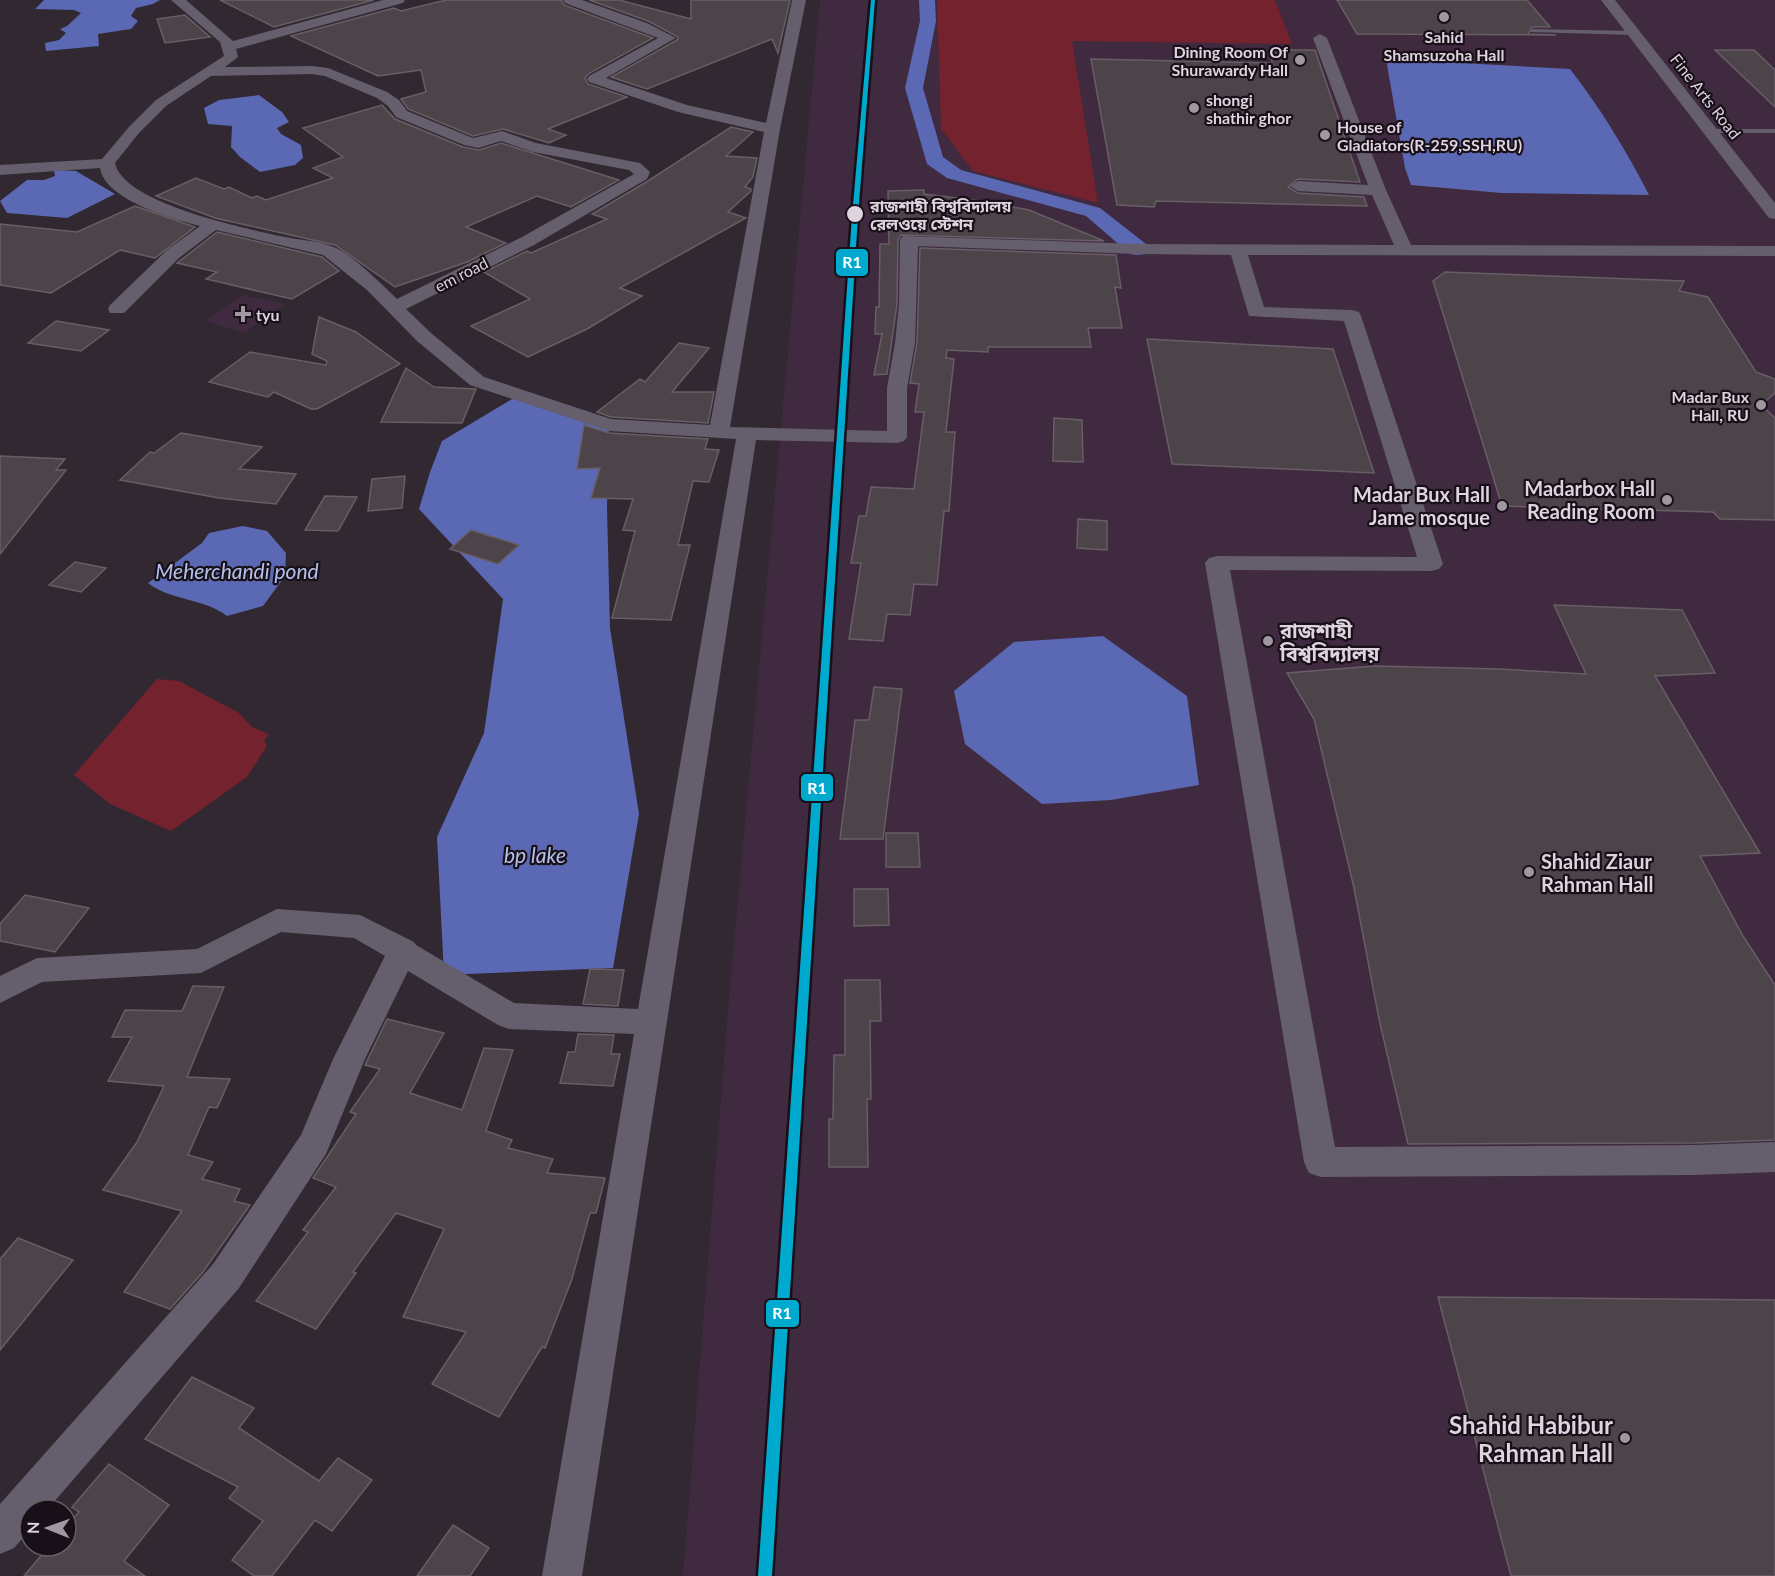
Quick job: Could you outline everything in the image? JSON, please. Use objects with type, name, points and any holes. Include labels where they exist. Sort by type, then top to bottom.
[{"type":"street","points":[[0,170],[107,163],[134,130],[161,103],[231,57],[226,40],[178,0]]},
{"type":"street","points":[[229,47],[398,0]]},
{"type":"street","points":[[570,0],[669,38],[594,79],[683,109],[772,129]]},
{"type":"street","points":[[562,1576],[653,1022],[772,129],[799,0]]},
{"type":"street","name":"Fine Arts Road","points":[[1608,0],[1775,214]]},
{"type":"street","points":[[317,6],[330,19]]},
{"type":"street","points":[[1320,38],[1378,190],[1406,250]]},
{"type":"street","name":"em road","points":[[210,72],[321,70],[382,95],[394,103],[401,114],[470,142],[478,143],[502,136],[533,147],[640,168],[641,176],[528,241],[394,308]]},
{"type":"street","points":[[107,163],[109,174],[124,189],[168,212],[278,241],[329,251],[373,286],[424,337],[477,381],[609,425],[733,433],[897,436],[897,388],[905,343],[909,240],[1138,249],[1775,252]]},
{"type":"street","points":[[1298,186],[1378,190]]},
{"type":"street","points":[[117,309],[173,254],[213,224]]},
{"type":"street","points":[[1238,249],[1256,312],[1352,316],[1431,564],[1217,563],[1321,1162],[1685,1160],[1775,1157]]},
{"type":"street","points":[[0,991],[37,970],[201,961],[277,920],[360,927],[403,950],[509,1016],[653,1022]]},
{"type":"street","points":[[0,1534],[226,1276],[314,1144],[349,1059],[403,950]]},
{"type":"lane","points":[[1532,31],[1634,33]]},
{"type":"lane","points":[[1711,131],[1775,131]]},
{"type":"shaded area","name":"রাজশাহী বিশ্ববিদ্যালয়","points":[[820,0],[1775,0],[1775,1576],[683,1576],[728,1010]]},
{"type":"shaded area","points":[[937,0],[1275,0],[1292,44],[1072,41],[1098,203],[973,171],[941,129]]},
{"type":"shaded area","name":"tyu","points":[[243,295],[285,304],[244,333],[206,321]]},
{"type":"shaded area","points":[[157,679],[179,681],[239,713],[252,727],[269,734],[264,741],[267,746],[247,777],[171,831],[110,804],[74,775]]},
{"type":"water","points":[[44,0],[160,0],[136,8],[131,16],[138,21],[131,29],[98,34],[99,46],[46,51],[45,43],[59,40],[66,33],[60,29],[67,26],[81,13],[74,10],[35,9]]},
{"type":"water","points":[[1386,59],[1570,69],[1612,130],[1649,195],[1502,193],[1411,185],[1405,168]]},
{"type":"water","points":[[259,95],[282,112],[289,122],[277,128],[281,134],[301,145],[303,158],[295,165],[260,172],[231,147],[232,126],[208,124],[204,108],[219,100]]},
{"type":"water","points":[[54,171],[76,171],[115,194],[67,218],[7,213],[0,201],[27,180],[44,180],[55,176]]},
{"type":"water","name":"bp lake","points":[[517,396],[609,425],[607,508],[610,628],[639,814],[613,968],[444,975],[437,837],[484,733],[503,599],[419,509],[442,441]]},
{"type":"water","name":"Meherchandi pond","points":[[243,526],[267,531],[286,553],[285,576],[263,606],[227,616],[208,606],[157,589],[148,583],[202,543],[209,533]]},
{"type":"water","points":[[1103,636],[1187,696],[1199,785],[1111,800],[1042,804],[965,744],[954,691],[1014,642]]},
{"type":"building","points":[[220,0],[374,0],[274,27]]},
{"type":"building","points":[[446,0],[561,0],[564,5],[653,38],[588,74],[585,78],[588,84],[627,97],[548,129],[566,135],[549,143],[503,129],[473,136],[408,109],[401,99],[426,92],[421,70],[378,76],[291,36],[394,8],[401,11]]},
{"type":"building","points":[[589,0],[619,0],[691,19],[691,0],[790,0],[778,53],[772,39],[647,89],[611,77],[677,40],[678,37],[648,21]]},
{"type":"building","name":"Sahid Shamsuzoha Hall","points":[[1337,0],[1527,0],[1550,27],[1532,27],[1528,34],[1556,35],[1357,34]]},
{"type":"building","points":[[185,15],[210,37],[165,43],[157,19]]},
{"type":"building","points":[[1271,50],[1315,50],[1360,182],[1298,179],[1288,187],[1298,193],[1364,197],[1367,206],[1156,201],[1154,207],[1117,205],[1091,59],[1272,63]]},
{"type":"building","points":[[1715,50],[1754,50],[1775,70],[1775,107]]},
{"type":"building","points":[[382,105],[395,119],[463,147],[479,150],[501,143],[619,180],[571,207],[537,196],[466,227],[506,243],[467,262],[395,287],[335,245],[215,218],[156,196],[196,178],[224,189],[229,187],[252,198],[257,196],[266,200],[333,178],[313,168],[343,157],[303,128]]},
{"type":"building","points":[[731,127],[753,132],[726,156],[757,158],[753,177],[745,187],[751,191],[728,212],[746,218],[620,288],[642,296],[587,329],[528,357],[471,326],[530,299],[484,272],[527,251],[531,253],[607,219],[592,214]]},
{"type":"building","points":[[924,190],[924,194],[982,201],[1029,210],[1104,241],[901,235],[898,240],[897,304],[887,374],[874,375],[882,334],[875,334],[876,307],[879,307],[880,244],[889,244],[888,191]]},
{"type":"building","points":[[135,206],[195,227],[155,258],[120,250],[51,293],[0,285],[0,224],[77,232]]},
{"type":"building","points":[[217,232],[322,257],[339,271],[292,299],[206,279],[217,272],[177,263]]},
{"type":"building","points":[[920,248],[1116,255],[1121,288],[1115,287],[1122,328],[1088,328],[1091,347],[988,347],[988,352],[947,350],[946,358],[954,359],[946,432],[955,432],[949,511],[944,511],[937,585],[914,584],[910,615],[887,614],[883,641],[849,639],[861,563],[851,563],[859,516],[866,516],[871,487],[914,489],[924,412],[915,412],[919,384],[910,383],[917,343]]},
{"type":"building","points":[[1445,272],[1684,281],[1679,291],[1708,297],[1756,372],[1775,379],[1775,393],[1761,405],[1775,418],[1775,520],[1720,519],[1713,512],[1502,506],[1433,281]]},
{"type":"building","points":[[319,317],[356,332],[400,364],[317,409],[311,409],[274,392],[268,397],[209,382],[250,352],[326,365],[327,361],[312,354]]},
{"type":"building","points":[[56,321],[109,330],[81,351],[28,343]]},
{"type":"building","points":[[1147,339],[1333,349],[1374,473],[1172,464]]},
{"type":"building","points":[[679,343],[709,348],[672,392],[714,392],[708,423],[611,417],[597,412],[640,379],[645,382]]},
{"type":"building","points":[[406,368],[434,387],[476,389],[462,423],[381,422]]},
{"type":"building","points":[[1054,418],[1082,420],[1083,462],[1053,461]]},
{"type":"building","points":[[584,425],[609,433],[708,439],[705,449],[719,450],[709,482],[693,481],[678,545],[690,545],[671,620],[612,618],[635,531],[623,530],[633,499],[591,498],[600,468],[577,469]]},
{"type":"building","points":[[181,433],[262,447],[239,469],[296,474],[276,504],[219,498],[120,480],[150,452],[154,453]]},
{"type":"building","points":[[0,456],[65,459],[56,470],[66,470],[0,554]]},
{"type":"building","points":[[405,476],[402,508],[368,511],[372,479]]},
{"type":"building","points":[[325,496],[357,497],[338,531],[305,530]]},
{"type":"building","points":[[1078,519],[1107,521],[1107,550],[1077,548]]},
{"type":"building","points":[[471,530],[519,545],[498,564],[450,549]]},
{"type":"building","points":[[75,562],[106,568],[81,592],[49,585]]},
{"type":"building","name":"Shahid Ziaur Rahman Hall","points":[[1554,605],[1682,610],[1715,673],[1655,676],[1760,853],[1700,856],[1743,936],[1775,985],[1775,1140],[1696,1143],[1408,1144],[1379,1019],[1354,888],[1314,719],[1287,673],[1375,666],[1586,674]]},
{"type":"building","points":[[874,687],[902,689],[883,839],[840,839],[855,720],[869,720]]},
{"type":"building","points":[[886,833],[918,833],[920,867],[886,867]]},
{"type":"building","points":[[854,889],[888,889],[889,925],[854,926]]},
{"type":"building","points":[[25,895],[89,908],[55,952],[0,941],[0,924]]},
{"type":"building","points":[[590,969],[624,970],[618,1006],[583,1004]]},
{"type":"building","points":[[845,980],[880,980],[881,1021],[870,1021],[871,1099],[867,1099],[868,1167],[829,1167],[829,1119],[833,1119],[834,1055],[845,1055]]},
{"type":"building","points":[[193,986],[224,987],[187,1077],[230,1079],[217,1108],[209,1107],[188,1155],[213,1162],[202,1179],[240,1189],[234,1201],[250,1205],[203,1272],[170,1309],[124,1292],[182,1211],[103,1190],[137,1142],[164,1086],[108,1081],[132,1037],[112,1037],[125,1010],[182,1011]]},
{"type":"building","points":[[387,1019],[444,1033],[410,1093],[462,1110],[484,1048],[513,1050],[486,1131],[512,1140],[508,1148],[553,1159],[547,1173],[605,1178],[596,1213],[590,1213],[572,1279],[545,1348],[542,1347],[499,1417],[432,1384],[466,1332],[403,1317],[444,1229],[396,1213],[353,1272],[356,1273],[316,1329],[256,1301],[308,1232],[303,1230],[336,1187],[313,1178],[356,1114],[350,1112],[380,1069],[365,1065]]},
{"type":"building","points":[[578,1034],[614,1035],[611,1054],[620,1054],[613,1086],[560,1083],[568,1052],[575,1052]]},
{"type":"building","points":[[18,1238],[73,1260],[0,1350],[0,1259]]},
{"type":"building","name":"Shahid Habibur Rahman Hall","points":[[1438,1297],[1775,1300],[1775,1576],[1511,1576]]},
{"type":"building","points":[[192,1377],[254,1408],[239,1428],[319,1481],[338,1458],[372,1480],[332,1531],[315,1520],[272,1576],[254,1576],[232,1560],[263,1521],[229,1498],[238,1487],[145,1439]]},
{"type":"building","points":[[109,1464],[169,1505],[124,1561],[145,1576],[24,1576],[39,1558],[78,1558],[78,1500]]},
{"type":"building","points":[[453,1525],[489,1548],[470,1576],[417,1576]]},
{"type":"waterway","points":[[927,0],[928,21],[914,88],[934,160],[954,174],[1093,212],[1138,249]]},
{"type":"transit line","name":"R1","points":[[765,1576],[855,216],[873,0]]},
{"type":"place","name":"Sahid Shamsuzoha Hall","points":[[1444,17]]},
{"type":"place","name":"Dining Room Of Shurawardy Hall","points":[[1300,60]]},
{"type":"place","name":"shongi shathir ghor","points":[[1194,108]]},
{"type":"place","name":"House of Gladiators(R-259,SSH,RU)","points":[[1325,135]]},
{"type":"place","name":"রাজশাহী বিশ্ববিদ্যালয় রেলওয়ে স্টেশন","points":[[855,214]]},
{"type":"place","name":"tyu","points":[[243,314]]},
{"type":"place","name":"Madar Bux Hall, RU","points":[[1761,405]]},
{"type":"place","name":"Madarbox Hall Reading Room","points":[[1667,500]]},
{"type":"place","name":"Madar Bux Hall Jame mosque","points":[[1502,506]]},
{"type":"place","name":"রাজশাহী বিশ্ববিদ্যালয়","points":[[1268,641]]},
{"type":"place","name":"Shahid Ziaur Rahman Hall","points":[[1529,872]]},
{"type":"place","name":"Shahid Habibur Rahman Hall","points":[[1625,1438]]}]
